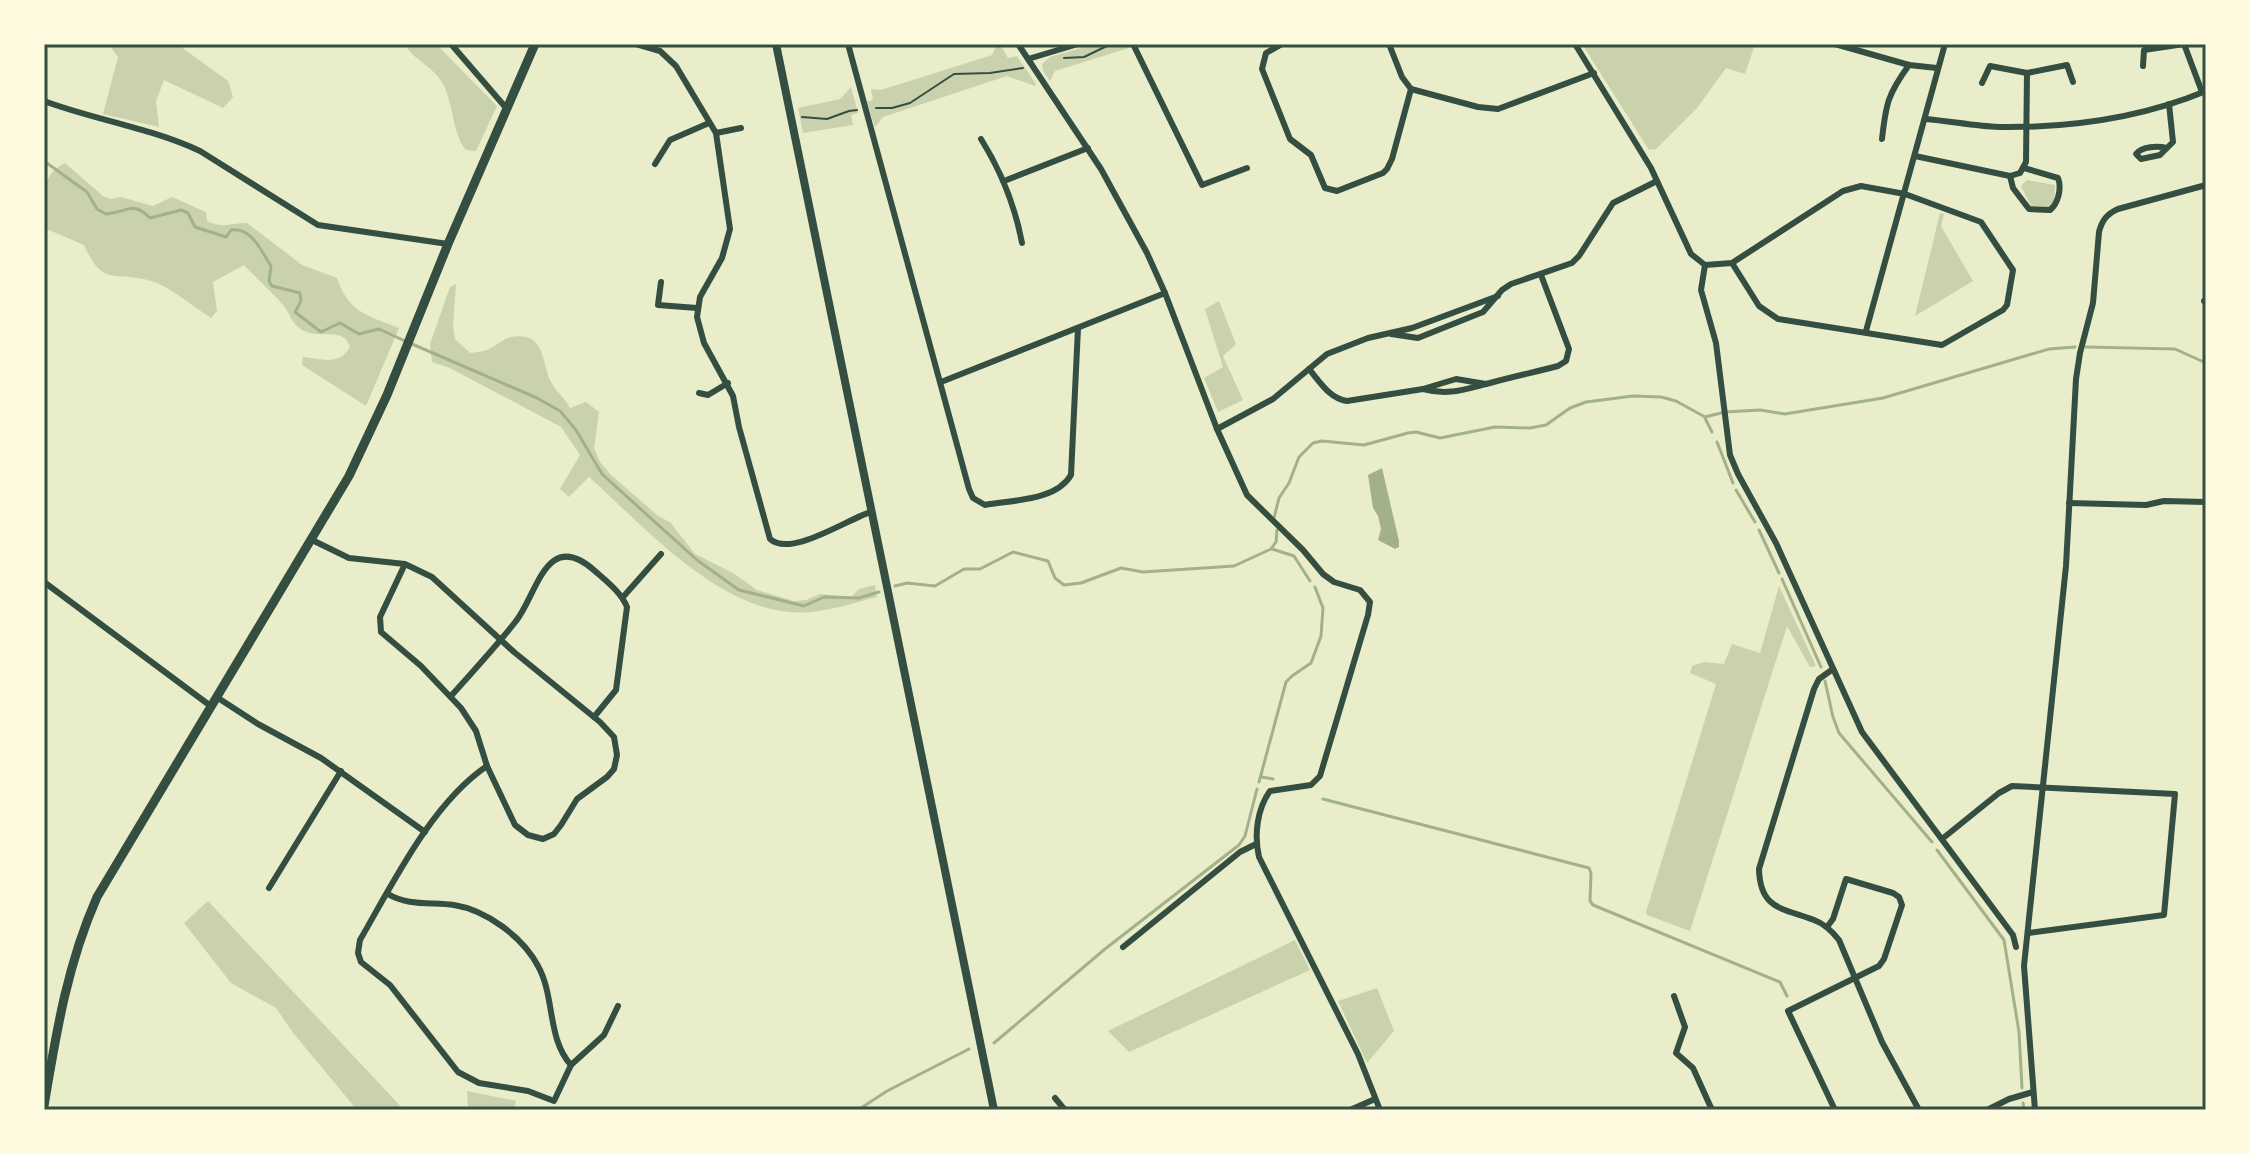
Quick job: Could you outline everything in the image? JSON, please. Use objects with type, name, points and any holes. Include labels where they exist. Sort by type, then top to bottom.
[{"type":"main road","points":[[44,1106],[58,1020],[83,927],[119,857],[349,476],[535,44]]},
{"type":"main road","points":[[776,44],[994,1110]]},
{"type":"street","points":[[451,44],[507,109]]},
{"type":"street","points":[[636,44],[651,47],[676,66],[716,133],[730,217],[729,241],[704,286],[697,308],[704,343],[728,383],[769,535],[774,543],[783,544],[813,537],[871,512]]},
{"type":"street","points":[[848,44],[969,489],[976,501],[985,505],[1053,493],[1066,483],[1073,467],[1078,328]]},
{"type":"street","points":[[1018,44],[1088,148],[1139,238],[1165,293],[1217,429],[1247,495],[1323,574],[1334,582],[1365,593],[1370,606],[1320,776],[1311,785],[1270,791],[1260,814],[1256,844],[1259,857],[1358,1054],[1380,1110]]},
{"type":"street","points":[[1028,59],[1078,44]]},
{"type":"street","points":[[1133,44],[1202,185],[1247,168]]},
{"type":"street","points":[[1282,44],[1266,53],[1262,69],[1290,139],[1311,155],[1322,184],[1330,191],[1337,191],[1387,169],[1411,89]]},
{"type":"street","points":[[1389,44],[1402,77],[1411,89],[1478,107],[1498,109],[1594,73]]},
{"type":"street","points":[[1575,44],[1657,181],[1697,261],[1705,265],[1732,263],[1849,188],[1861,186],[1905,194],[1981,222],[2013,270],[2007,305],[1942,345],[1866,331],[1823,328],[1771,316],[1759,306],[1732,263]]},
{"type":"street","points":[[1835,44],[1909,65],[1937,68]]},
{"type":"street","points":[[1866,331],[1945,44]]},
{"type":"street","points":[[1925,119],[1998,127],[2112,119],[2204,91],[2184,44],[2144,50],[2143,66]]},
{"type":"street","points":[[1882,139],[1886,103],[1909,65]]},
{"type":"street","points":[[1982,83],[1990,66],[2027,73],[2067,65],[2073,82]]},
{"type":"street","points":[[1915,156],[2010,176],[2020,173],[2024,168],[2027,73]]},
{"type":"street","points":[[44,101],[77,114],[180,142],[200,151],[307,221],[318,225],[448,244]]},
{"type":"street","points":[[2167,148],[2174,137],[2169,104]]},
{"type":"street","points":[[655,164],[670,140],[709,123]]},
{"type":"street","points":[[716,133],[741,128]]},
{"type":"street","points":[[981,139],[1004,181],[1022,243]]},
{"type":"street","points":[[1004,181],[1088,148]]},
{"type":"street","points":[[2010,176],[2013,188],[2029,209],[2050,210],[2056,203],[2058,178],[2024,168]]},
{"type":"street","points":[[1391,334],[1418,338],[1483,312],[1511,284],[1572,263],[1617,200],[1657,181]]},
{"type":"street","points":[[2035,1110],[2024,983],[2066,566],[2076,379],[2093,303],[2101,222],[2118,209],[2206,185]]},
{"type":"street","points":[[1705,265],[1701,290],[1716,343],[1730,455],[1776,543],[1862,732],[2013,935],[2016,947]]},
{"type":"street","points":[[1423,389],[1455,393],[1558,366],[1566,361],[1568,345],[1541,275]]},
{"type":"street","points":[[661,282],[658,305],[697,308]]},
{"type":"street","points":[[941,382],[1165,293]]},
{"type":"street","points":[[1217,429],[1273,399],[1327,354],[1498,296]]},
{"type":"street","points":[[1309,369],[1339,400],[1423,389],[1456,379],[1486,384]]},
{"type":"street","points":[[699,393],[708,395],[728,383]]},
{"type":"street","points":[[2069,503],[2146,505],[2164,501],[2206,502]]},
{"type":"street","points":[[312,540],[349,558],[363,562],[405,564],[432,577],[614,737],[617,755],[614,769],[577,799],[554,834],[543,839],[528,835],[515,825],[487,766],[476,731],[451,696],[381,632],[380,617],[405,564]]},
{"type":"street","points":[[623,597],[661,554]]},
{"type":"street","points":[[451,696],[521,615],[538,577],[558,559],[568,557],[581,560],[623,597],[628,617],[618,681],[611,698],[594,717]]},
{"type":"street","points":[[44,582],[215,702],[341,771],[425,832]]},
{"type":"street","points":[[1833,669],[1819,679],[1814,689],[1759,869],[1763,893],[1783,911],[1816,920],[1839,940],[1882,1042],[1919,1110]]},
{"type":"street","points":[[487,766],[425,832],[360,940],[358,953],[361,962],[390,985],[458,1072],[479,1083],[528,1091],[554,1101],[571,1065],[604,1035],[618,1006]]},
{"type":"street","points":[[269,888],[341,771]]},
{"type":"street","points":[[1942,839],[2012,786],[2175,794],[2164,915],[2028,933]]},
{"type":"street","points":[[1123,947],[1240,852],[1256,844]]},
{"type":"street","points":[[1827,927],[1833,919],[1846,879],[1899,897],[1902,905],[1879,966],[1788,1011],[1835,1110]]},
{"type":"street","points":[[388,894],[405,901],[474,910],[519,941],[530,952],[542,973],[558,1044],[571,1065]]},
{"type":"street","points":[[1674,996],[1685,1027],[1676,1053],[1693,1068],[1712,1110]]},
{"type":"street","points":[[1987,1110],[2033,1092]]},
{"type":"street","points":[[1055,1098],[1065,1110]]},
{"type":"street","points":[[1350,1110],[1375,1099]]},
{"type":"path","points":[[1058,59],[1084,57],[1111,44]]},
{"type":"path","points":[[801,117],[827,119],[849,111],[892,108],[910,103],[954,74],[990,73],[1033,66]]},
{"type":"shaded area","points":[[108,44],[177,44],[228,81],[233,97],[223,108],[164,80],[156,101],[159,127],[103,114],[118,57]]},
{"type":"shaded area","points":[[404,44],[436,44],[497,106],[476,151],[466,150],[461,143],[443,84]]},
{"type":"shaded area","points":[[997,44],[1008,58],[1017,56],[1035,86],[1007,76],[883,117],[875,127],[867,102],[873,100],[871,89],[881,90],[992,55]]},
{"type":"shaded area","points":[[1094,44],[1127,44],[1129,48],[1055,71],[1050,81],[1043,71],[1042,64],[1050,57]]},
{"type":"shaded area","points":[[1582,44],[1755,44],[1745,74],[1726,68],[1697,108],[1656,149],[1649,150]]},
{"type":"shaded area","points":[[851,87],[858,113],[851,115],[853,125],[803,133],[798,108],[840,99]]},
{"type":"shaded area","points":[[65,163],[103,196],[111,199],[121,197],[153,206],[172,197],[206,212],[207,221],[212,223],[247,223],[302,265],[337,278],[347,299],[360,311],[399,328],[366,406],[302,365],[303,357],[330,360],[341,357],[350,347],[347,341],[337,335],[302,330],[244,265],[213,282],[217,311],[211,318],[158,284],[104,273],[91,259],[84,245],[44,228],[46,182],[56,168]]},
{"type":"shaded area","points":[[2027,180],[2055,185],[2054,201],[2049,207],[2031,206],[2021,186]]},
{"type":"shaded area","points":[[1940,213],[1944,214],[1941,226],[1973,281],[1915,316]]},
{"type":"shaded area","points":[[456,284],[455,339],[470,353],[487,350],[511,337],[522,336],[536,343],[551,382],[570,408],[586,402],[599,412],[594,448],[600,462],[658,516],[670,522],[695,554],[733,573],[757,590],[794,601],[820,594],[851,597],[859,589],[875,585],[877,597],[811,612],[780,611],[749,602],[719,587],[690,567],[589,477],[569,497],[560,489],[580,455],[561,427],[450,368],[432,362],[430,344],[450,287]]},
{"type":"shaded area","points":[[1219,301],[1236,344],[1223,356],[1243,400],[1218,412],[1204,378],[1223,367],[1205,309]]},
{"type":"shaded area","points":[[1382,468],[1399,541],[1399,547],[1395,549],[1378,540],[1381,529],[1373,508],[1368,475]]},
{"type":"shaded area","points":[[1779,586],[1816,666],[1810,667],[1787,626],[1690,931],[1646,912],[1716,684],[1690,673],[1692,666],[1704,662],[1724,664],[1732,644],[1760,653]]},
{"type":"shaded area","points":[[208,901],[404,1110],[357,1110],[276,1008],[231,983],[184,923]]},
{"type":"shaded area","points":[[1295,940],[1310,970],[1129,1052],[1108,1031]]},
{"type":"shaded area","points":[[1377,988],[1394,1031],[1367,1063],[1338,1001]]},
{"type":"shaded area","points":[[467,1091],[516,1101],[513,1110],[468,1110]]},
{"type":"waterway","points":[[44,161],[87,192],[97,209],[106,214],[134,208],[150,218],[181,210],[188,213],[195,227],[226,237],[231,230],[245,232],[255,241],[271,266],[269,281],[272,286],[300,293],[301,301],[295,312],[321,332],[340,323],[359,334],[379,329],[405,341]]},
{"type":"waterway","points":[[412,344],[560,411],[576,430],[602,474],[697,560],[739,590],[804,606],[824,597],[859,598],[879,592]]},
{"type":"waterway","points":[[1725,412],[1760,410],[1785,414],[1883,398],[2049,349],[2075,347]]},
{"type":"waterway","points":[[2086,347],[2175,349],[2206,363]]},
{"type":"waterway","points":[[1274,518],[1279,498],[1289,483],[1299,457],[1313,443],[1364,445],[1416,432],[1440,438],[1495,427],[1530,428],[1546,425],[1570,408],[1586,402],[1633,396],[1676,401],[1705,417],[1721,413]]},
{"type":"waterway","points":[[1705,418],[1712,432]]},
{"type":"waterway","points":[[1717,442],[1733,483]]},
{"type":"waterway","points":[[1736,490],[1755,522]]},
{"type":"waterway","points":[[895,586],[907,583],[935,586],[964,569],[980,569],[1013,552],[1048,561],[1055,578],[1064,585],[1081,583],[1121,568],[1143,572],[1234,566],[1271,549],[1276,542],[1277,530]]},
{"type":"waterway","points":[[1759,530],[1779,573]]},
{"type":"waterway","points":[[1272,549],[1294,556],[1310,581]]},
{"type":"waterway","points":[[1782,579],[1821,667]]},
{"type":"waterway","points":[[1259,782],[1286,682],[1311,663],[1321,636],[1323,608],[1315,587]]},
{"type":"waterway","points":[[1825,681],[1839,733],[1932,842]]},
{"type":"waterway","points":[[1261,777],[1273,779]]},
{"type":"waterway","points":[[994,1043],[1105,949],[1239,845],[1245,836],[1257,789]]},
{"type":"waterway","points":[[1323,799],[1589,868],[1590,901],[1593,905],[1780,982],[1787,996]]},
{"type":"waterway","points":[[1937,850],[2004,940],[2019,1032],[2022,1088]]},
{"type":"waterway","points":[[858,1110],[887,1091],[969,1049]]},
{"type":"waterway","points":[[2023,1103],[2024,1110]]}]
